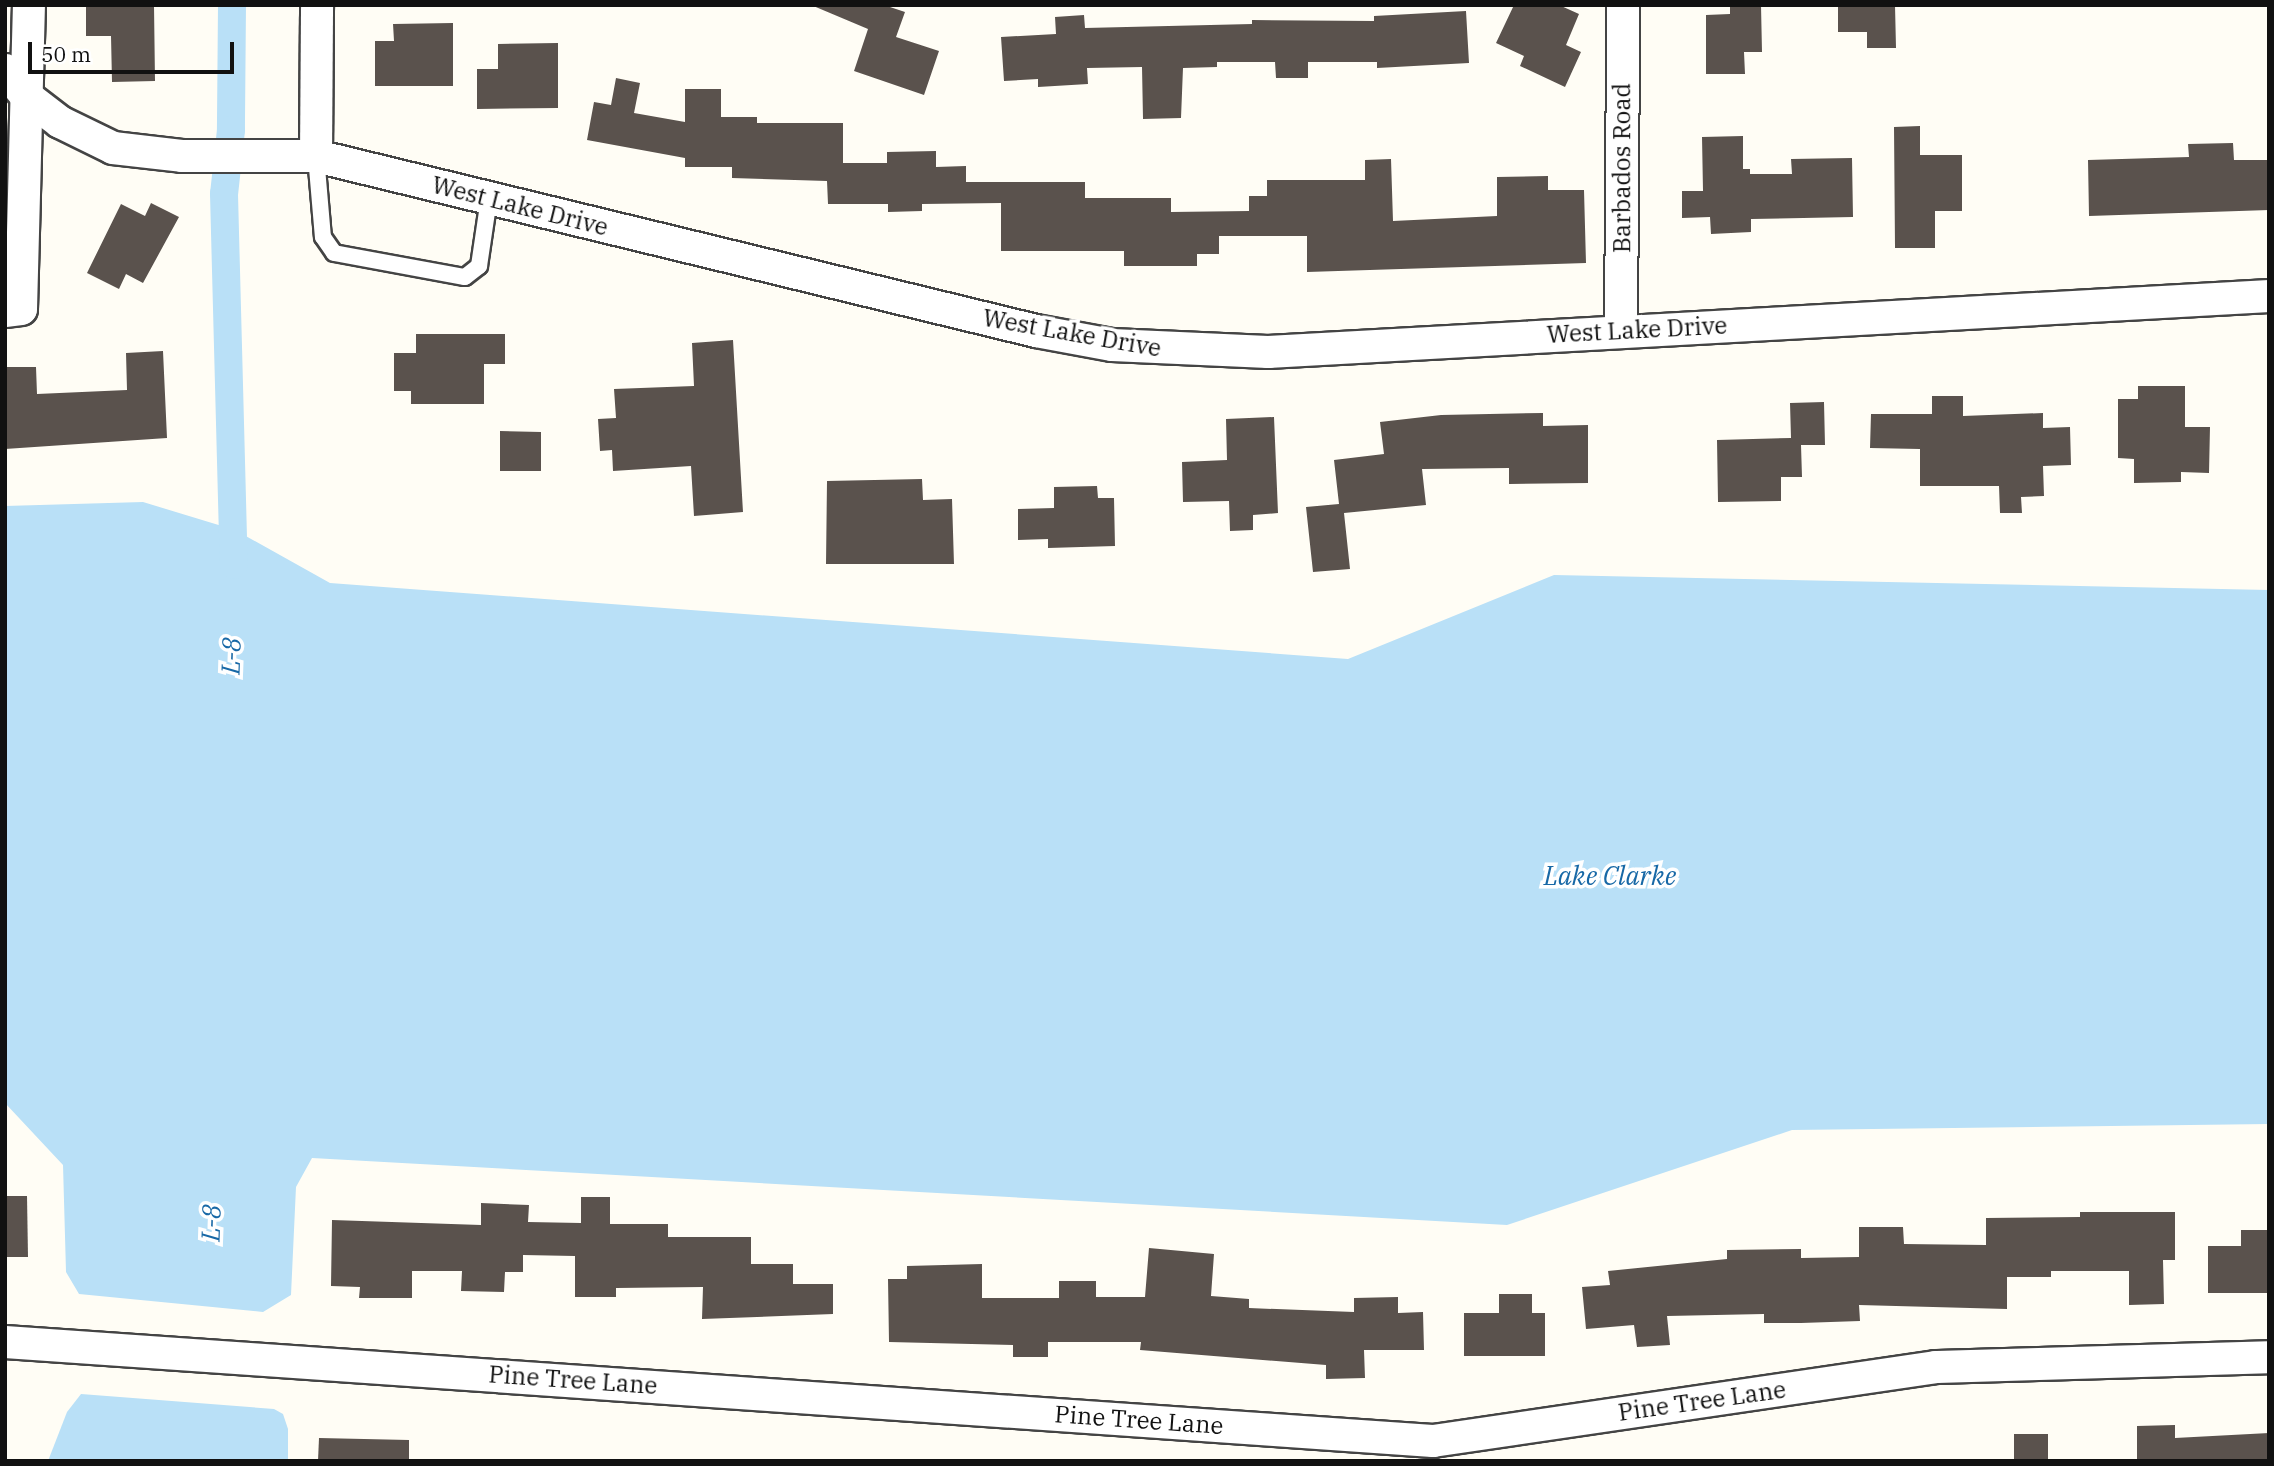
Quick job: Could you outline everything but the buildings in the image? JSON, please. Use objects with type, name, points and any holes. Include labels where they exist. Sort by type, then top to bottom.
[{"type":"street","points":[[13,310],[29,5]]},
{"type":"street","points":[[316,156],[317,5]]},
{"type":"street","name":"Barbados Road","points":[[1621,331],[1623,5]]},
{"type":"street","name":"West Lake Drive","points":[[5,71],[26,96],[94,142],[132,153],[182,156],[274,153],[316,156],[1036,331],[1112,345],[1268,352],[2269,296]]},
{"type":"street","name":"Pine Tree Lane","points":[[5,1342],[1433,1441],[1936,1367],[2269,1357]]},
{"type":"lane","points":[[316,156],[323,237],[334,253],[465,277],[479,266],[489,198]]},
{"type":"water","name":"Lake Clarke","points":[[143,502],[235,530],[330,583],[1348,659],[1554,575],[2269,590],[2269,1124],[1792,1130],[1507,1225],[312,1158],[296,1187],[291,1295],[263,1312],[79,1294],[66,1272],[63,1165],[5,1103],[5,506]]},
{"type":"water","points":[[81,1394],[274,1409],[283,1414],[288,1429],[288,1461],[48,1461],[67,1412]]},
{"type":"waterway","name":"L-8","points":[[232,5],[231,130],[224,194],[234,565]]}]
